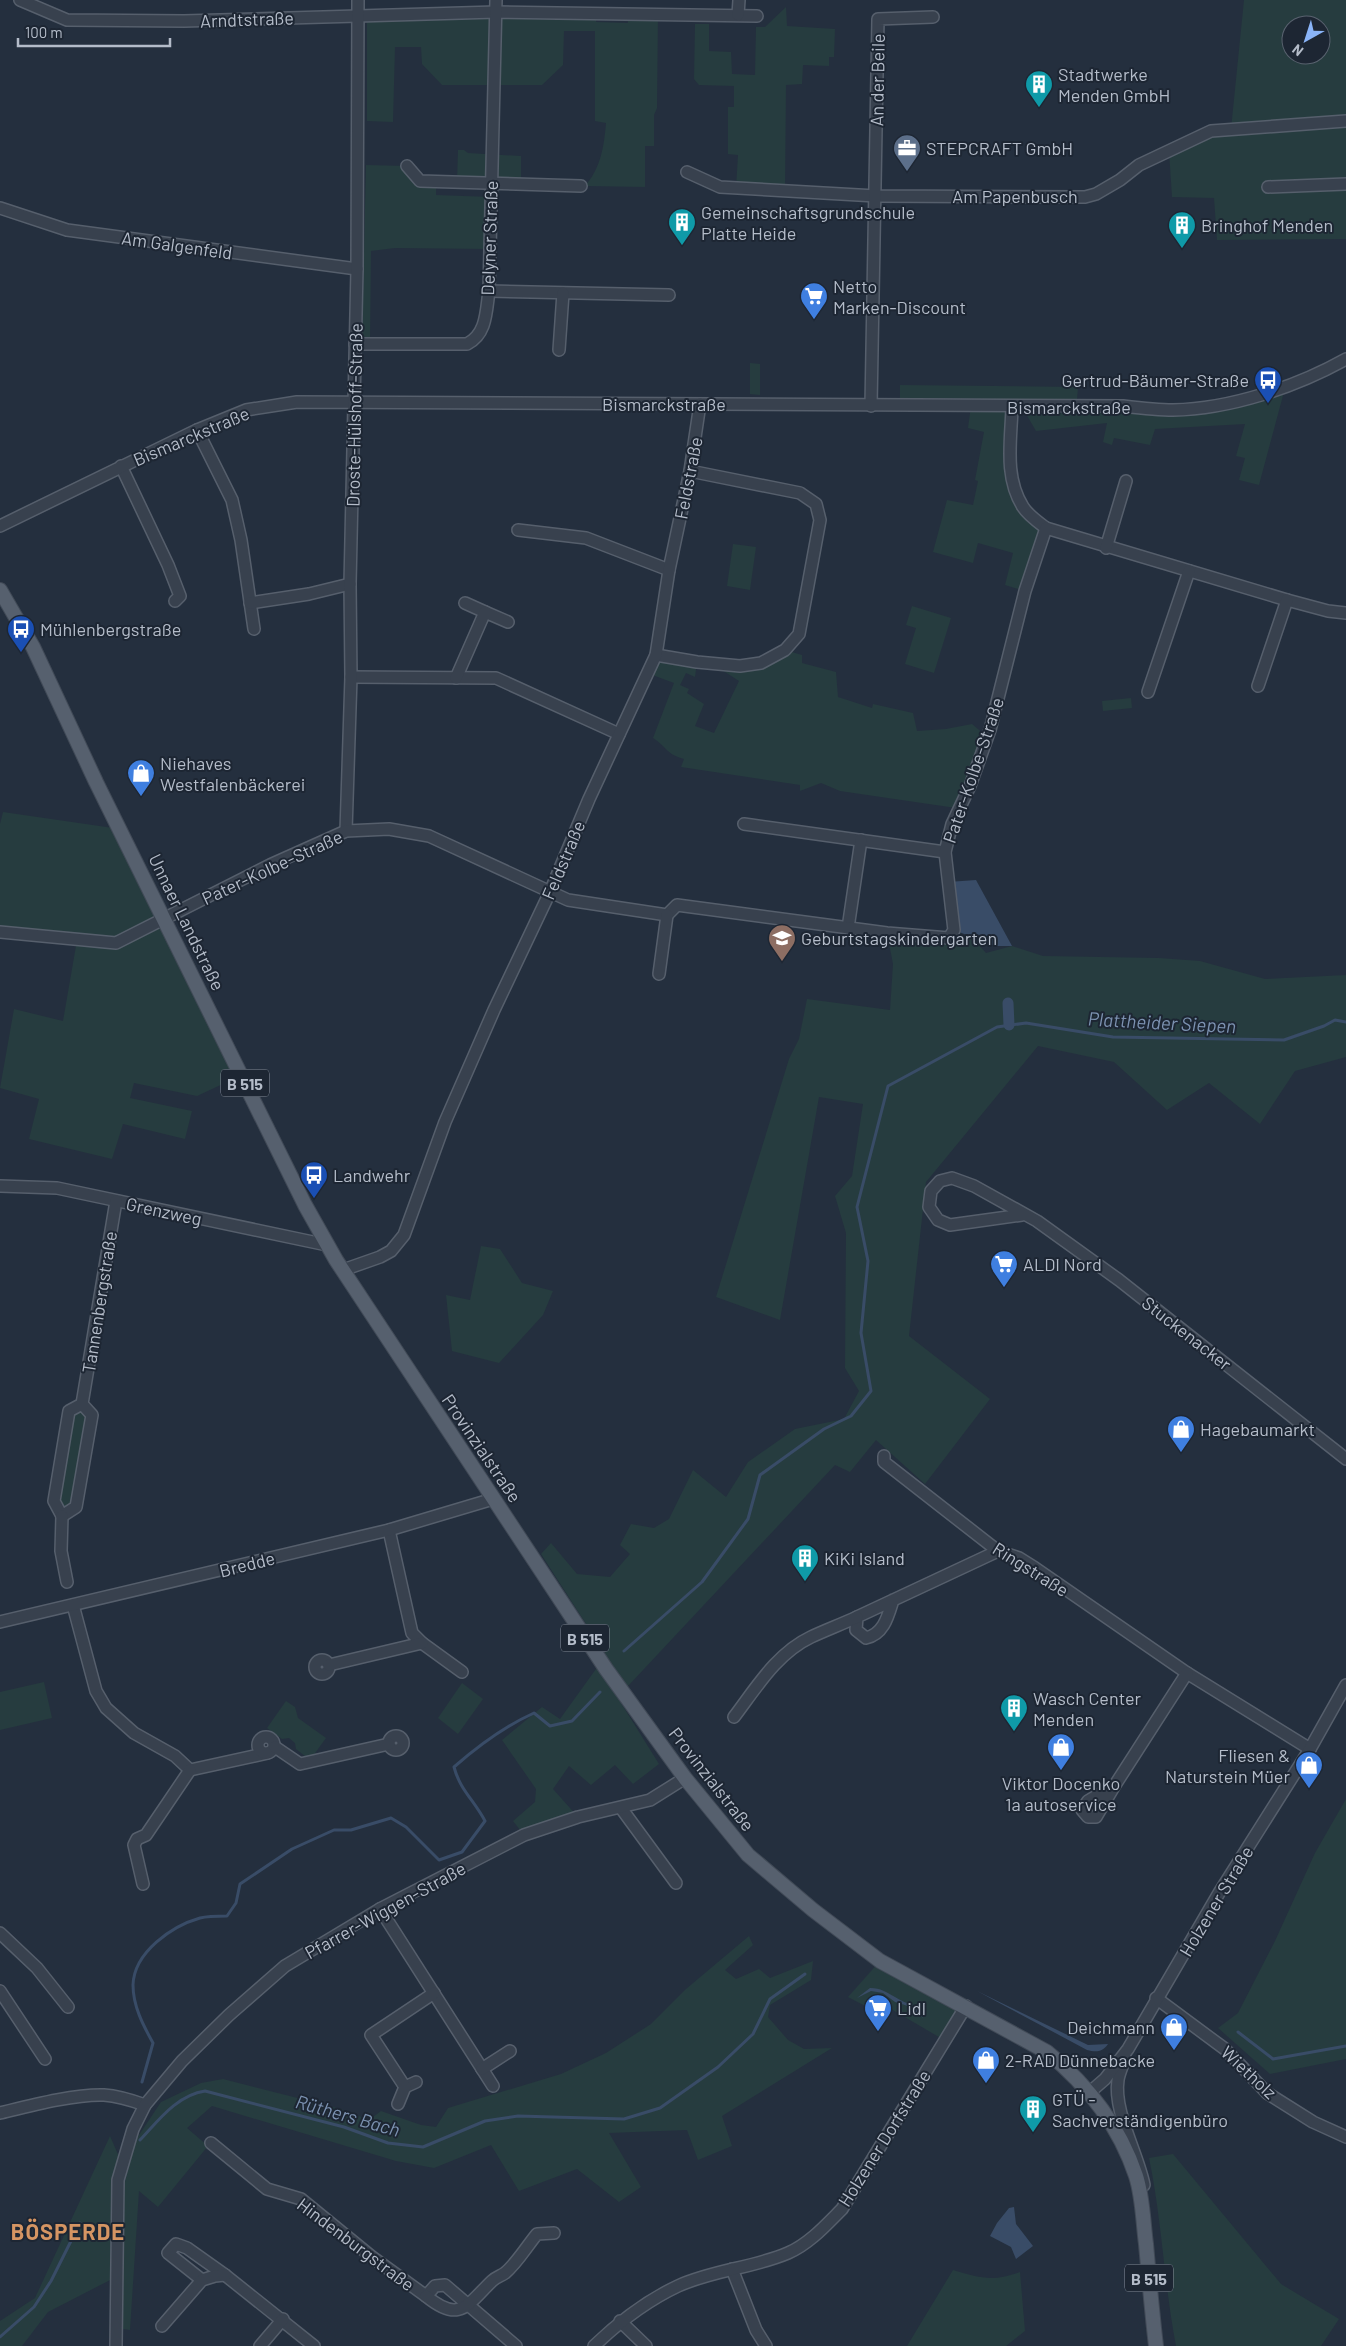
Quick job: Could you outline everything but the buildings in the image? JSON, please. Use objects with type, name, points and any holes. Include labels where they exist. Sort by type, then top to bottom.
[{"type":"main road","name":"Unnaer Landstraße","points":[[0,590],[33,647],[96,782],[327,1245],[343,1270]]},
{"type":"main road","name":"Provinzialstraße","points":[[343,1270],[606,1669],[685,1778],[748,1855],[813,1910],[880,1961],[966,2006],[1047,2052],[1070,2070],[1090,2092],[1112,2123],[1124,2145],[1136,2178],[1142,2209],[1156,2346]]},
{"type":"street","name":"Arndtstraße","points":[[20,0],[67,20],[184,21],[358,15],[496,6],[607,6],[757,16]]},
{"type":"street","name":"Droste-Hülshoff-Straße","points":[[346,830],[351,677],[350,584],[357,269],[358,0]]},
{"type":"street","points":[[738,0],[738,15]]},
{"type":"street","name":"Delyner Straße","points":[[355,344],[467,344],[475,340],[482,330],[489,291],[496,6]]},
{"type":"street","name":"An der Beile","points":[[876,196],[878,19],[933,18]]},
{"type":"street","name":"Am Papenbusch","points":[[687,172],[720,187],[876,196],[1085,197],[1096,194],[1120,180],[1140,165],[1212,131],[1346,121]]},
{"type":"street","points":[[407,166],[420,181],[581,186]]},
{"type":"street","points":[[1268,187],[1346,184]]},
{"type":"street","points":[[871,406],[876,196]]},
{"type":"street","name":"Am Galgenfeld","points":[[0,208],[66,230],[357,269]]},
{"type":"street","points":[[489,291],[669,295]]},
{"type":"street","points":[[559,350],[563,293]]},
{"type":"street","name":"Bismarckstraße","points":[[0,526],[197,430],[246,410],[297,402],[1012,407],[1123,406],[1174,410],[1239,401],[1289,385],[1346,359]]},
{"type":"street","name":"Feldstraße","points":[[343,1270],[386,1254],[398,1244],[404,1235],[445,1122],[656,655],[668,570],[690,472],[700,404]]},
{"type":"street","points":[[1012,407],[1010,453],[1012,484],[1024,508],[1046,528],[1106,548],[1287,600],[1328,611],[1346,613]]},
{"type":"street","points":[[197,430],[232,500],[241,540],[254,629]]},
{"type":"street","points":[[121,466],[168,565],[180,596],[175,601]]},
{"type":"street","points":[[656,655],[697,662],[740,666],[761,663],[786,650],[799,634],[820,520],[816,504],[800,493],[690,472]]},
{"type":"street","points":[[1106,548],[1126,481]]},
{"type":"street","name":"Pater-Kolbe-Straße","points":[[0,932],[116,944],[270,865],[346,830],[389,829],[429,836],[568,900],[667,915],[677,905],[848,928],[949,938],[954,930],[945,852],[952,824],[970,786],[990,730],[1025,591],[1046,528]]},
{"type":"street","points":[[518,530],[586,538],[668,570]]},
{"type":"street","points":[[1148,692],[1189,571]]},
{"type":"street","points":[[250,602],[308,594],[350,584]]},
{"type":"street","points":[[1258,686],[1287,600]]},
{"type":"street","points":[[465,603],[508,622]]},
{"type":"street","points":[[456,678],[485,612]]},
{"type":"street","points":[[351,677],[496,678],[619,734]]},
{"type":"street","points":[[744,824],[945,852]]},
{"type":"street","points":[[848,928],[861,840]]},
{"type":"street","points":[[660,974],[667,915]]},
{"type":"street","name":"Stuckenacker","points":[[1022,1215],[950,1225],[938,1220],[929,1207],[931,1191],[940,1181],[952,1178],[974,1186],[1022,1215],[1037,1221],[1119,1280],[1346,1459]]},
{"type":"street","name":"Grenzweg","points":[[0,1186],[57,1188],[327,1245]]},
{"type":"street","name":"Tannenbergstraße","points":[[82,1404],[116,1201]]},
{"type":"street","points":[[62,1516],[76,1508],[92,1416],[82,1404],[69,1411],[54,1502],[62,1516],[61,1551],[67,1582]]},
{"type":"street","name":"Ringstraße","points":[[884,1456],[884,1462],[998,1551],[1019,1558],[1035,1568],[1187,1674],[1310,1749]]},
{"type":"street","name":"Bredde","points":[[0,1622],[389,1530],[493,1499]]},
{"type":"street","points":[[389,1530],[412,1633],[422,1643],[462,1672]]},
{"type":"street","points":[[734,1717],[772,1668],[792,1649],[811,1637],[998,1551]]},
{"type":"street","points":[[856,1617],[856,1630],[866,1638],[876,1636],[885,1623],[894,1600]]},
{"type":"street","points":[[73,1605],[96,1691],[106,1708],[134,1733],[176,1756],[190,1770]]},
{"type":"street","points":[[329,1665],[422,1643]]},
{"type":"street","points":[[1115,1785],[1187,1674]]},
{"type":"street","name":"Holzener Straße","points":[[1090,2092],[1105,2079],[1128,2049],[1156,1998],[1219,1893],[1310,1749],[1346,1685]]},
{"type":"street","points":[[1336,1705],[1346,1711]]},
{"type":"street","points":[[143,1884],[134,1844],[137,1839],[146,1834],[190,1770],[271,1750],[300,1764],[389,1744]]},
{"type":"street","name":"Pfarrer-Wiggen-Straße","points":[[116,2346],[118,2180],[133,2130],[145,2105],[182,2061],[229,2015],[285,1966],[380,1909],[524,1835],[578,1817],[650,1800],[685,1778]]},
{"type":"street","points":[[621,1808],[676,1883]]},
{"type":"street","points":[[380,1909],[493,2086]]},
{"type":"street","points":[[0,1933],[37,1968],[68,2007]]},
{"type":"street","points":[[0,1990],[45,2059]]},
{"type":"street","points":[[405,2087],[371,2035],[434,1993]]},
{"type":"street","name":"Wietholz","points":[[1156,1998],[1225,2049],[1267,2092],[1314,2122],[1346,2137]]},
{"type":"street","name":"Holzener Dorfstraße","points":[[594,2346],[620,2321],[652,2299],[680,2286],[789,2252],[818,2233],[842,2209],[966,2006]]},
{"type":"street","name":"Provinzialstraße","points":[[1128,2049],[1118,2082],[1118,2095],[1121,2111],[1141,2170],[1146,2200],[1142,2209]]},
{"type":"street","points":[[482,2069],[510,2051]]},
{"type":"street","points":[[398,2104],[405,2087],[416,2082]]},
{"type":"street","points":[[0,2112],[103,2095],[126,2098],[145,2105]]},
{"type":"street","name":"Hindenburgstraße","points":[[211,2143],[267,2189],[301,2199],[372,2257],[440,2308],[456,2310],[469,2305]]},
{"type":"street","points":[[469,2305],[494,2279],[505,2273],[537,2234],[554,2233]]},
{"type":"street","points":[[202,2280],[168,2253],[176,2244],[187,2248],[225,2275],[283,2319],[314,2346]]},
{"type":"street","points":[[732,2269],[756,2330],[766,2346]]},
{"type":"street","points":[[162,2326],[202,2280],[225,2275]]},
{"type":"street","name":"Hindenburgstraße","points":[[426,2296],[435,2286],[445,2285],[516,2346]]},
{"type":"street","points":[[260,2346],[283,2319]]},
{"type":"street","points":[[620,2321],[646,2346]]},
{"type":"green space","points":[[1244,0],[1346,0],[1346,239],[1217,240],[1214,198],[1172,197],[1169,151],[1231,129]]},
{"type":"green space","points":[[786,7],[787,26],[835,29],[834,57],[829,57],[829,66],[803,65],[802,84],[786,85],[785,191],[736,188],[738,155],[728,154],[728,107],[734,107],[734,86],[699,85],[694,79],[695,24],[709,24],[709,51],[731,52],[732,74],[755,75],[756,27],[765,27]]},
{"type":"green space","points":[[596,12],[596,22],[628,23],[628,12],[658,13],[657,108],[654,115],[654,146],[645,146],[645,187],[585,186],[598,164],[603,148],[606,123],[595,121],[595,31],[564,31],[563,65],[542,85],[442,85],[422,64],[421,47],[395,47],[393,122],[367,121],[367,15]]},
{"type":"green space","points":[[458,150],[464,150],[468,153],[521,156],[521,184],[457,182]]},
{"type":"green space","points":[[366,165],[407,166],[420,181],[436,182],[436,195],[491,197],[489,249],[395,248],[371,251],[370,344],[362,344]]},
{"type":"green space","points":[[750,363],[760,364],[760,395],[750,394]]},
{"type":"green space","points":[[900,385],[1078,387],[1077,400],[900,398]]},
{"type":"green space","points":[[1285,388],[1259,485],[1239,480],[1245,458],[1236,456],[1245,424],[1155,429],[1150,445],[1114,438],[1112,445],[1103,442],[1107,423],[1036,431],[1022,407],[1174,410]]},
{"type":"green space","points":[[971,406],[1012,407],[1012,484],[1046,528],[1025,591],[1005,585],[1013,553],[978,543],[973,563],[933,552],[947,500],[973,505],[978,481],[975,480],[984,432],[968,428]]},
{"type":"green space","points":[[733,544],[756,547],[750,590],[727,586]]},
{"type":"green space","points":[[912,606],[951,618],[934,673],[905,664],[916,628],[906,625]]},
{"type":"green space","points":[[785,650],[802,655],[802,663],[836,672],[838,697],[872,708],[873,704],[913,713],[917,731],[946,729],[972,724],[985,735],[956,808],[840,791],[821,783],[800,791],[800,785],[681,767],[684,759],[670,753],[653,738],[674,683],[647,673],[656,655],[697,662],[695,677],[686,673],[680,685],[689,689],[687,693],[704,704],[695,726],[714,733],[739,681],[722,670],[725,665],[740,666]]},
{"type":"green space","points":[[1131,698],[1132,708],[1103,711],[1102,701]]},
{"type":"green space","points":[[3,812],[120,829],[242,1075],[197,1096],[134,1083],[130,1098],[192,1111],[185,1139],[123,1124],[112,1159],[29,1139],[39,1099],[0,1088],[14,1009],[63,1021],[77,940],[0,932],[0,824]]},
{"type":"green space","points":[[954,930],[976,942],[986,953],[1012,946],[1043,956],[1159,958],[1200,961],[1265,979],[1346,975],[1346,1057],[1295,1071],[1260,1124],[1209,1083],[1167,1110],[1114,1062],[1038,1046],[926,1182],[909,1336],[990,1399],[925,1484],[876,1440],[850,1472],[835,1465],[629,1685],[616,1695],[659,1764],[633,1784],[615,1765],[591,1785],[569,1766],[553,1789],[578,1817],[524,1835],[513,1821],[535,1802],[536,1789],[502,1740],[542,1707],[560,1719],[606,1655],[541,1554],[551,1543],[577,1574],[610,1577],[630,1554],[620,1545],[631,1524],[654,1528],[669,1519],[693,1470],[726,1497],[748,1462],[795,1429],[844,1419],[859,1391],[845,1368],[846,1233],[835,1196],[852,1176],[863,1104],[819,1097],[780,1320],[716,1297],[789,1059],[799,1039],[807,999],[890,1010],[893,964],[887,933],[949,938]]},
{"type":"green space","points":[[481,1246],[500,1249],[522,1283],[553,1291],[543,1315],[499,1363],[452,1351],[446,1295],[470,1300]]},
{"type":"green space","points":[[82,1407],[90,1417],[74,1506],[63,1513],[56,1501],[71,1413]]},
{"type":"green space","points":[[44,1682],[52,1718],[0,1730],[0,1692]]},
{"type":"green space","points":[[462,1683],[483,1699],[458,1734],[438,1718]]},
{"type":"green space","points":[[286,1701],[295,1707],[298,1718],[326,1738],[310,1760],[296,1749],[295,1743],[289,1738],[282,1739],[267,1728]]},
{"type":"green space","points":[[1346,1799],[1346,2059],[1270,2074],[1218,2028],[1238,2013],[1275,1941],[1315,1853]]},
{"type":"green space","points":[[749,1936],[753,1945],[725,1970],[736,1979],[759,1969],[770,1978],[813,1961],[811,1980],[770,2005],[768,2017],[788,2040],[804,2049],[832,2048],[722,2116],[732,2146],[698,2160],[687,2130],[609,2133],[641,2187],[619,2202],[577,2169],[519,2191],[491,2145],[434,2168],[396,2161],[212,2106],[187,2128],[208,2146],[158,2207],[139,2191],[130,2330],[117,2328],[116,2277],[48,2312],[22,2346],[0,2346],[0,2321],[35,2298],[110,2136],[123,2166],[123,2190],[135,2141],[161,2102],[201,2083],[223,2079],[341,2109],[369,2120],[381,2111],[421,2125],[436,2127],[448,2108],[561,2074],[606,2053],[651,2024],[686,1989]]},
{"type":"green space","points":[[880,1961],[966,2006],[944,2040],[874,1999],[869,2008],[848,1997]]},
{"type":"green space","points":[[1173,2154],[1281,2284],[1339,2319],[1321,2346],[1176,2346],[1149,2158]]},
{"type":"green space","points":[[953,2270],[986,2278],[1002,2277],[1020,2272],[1025,2331],[1006,2346],[907,2346]]},
{"type":"water","points":[[976,880],[1012,946],[995,946],[954,930],[948,882]]},
{"type":"water","points":[[870,1988],[883,1991],[910,2004],[923,2018],[908,2006],[895,2002],[883,1993],[871,1991],[857,1998]]},
{"type":"water","points":[[977,1991],[1088,2045],[1108,2044],[1098,2051],[1087,2050]]},
{"type":"water","points":[[1014,2207],[1016,2224],[1033,2246],[1016,2259],[1011,2247],[990,2236],[997,2223],[1009,2208]]},
{"type":"waterway","points":[[1008,1003],[1009,1025]]},
{"type":"waterway","name":"Plattheider Siepen","points":[[624,1651],[702,1582],[748,1519],[760,1475],[824,1429],[851,1416],[871,1391],[861,1333],[868,1261],[857,1207],[888,1086],[997,1027],[1026,1023],[1113,1037],[1284,1040],[1324,1026],[1335,1020],[1346,1022]]},
{"type":"waterway","name":"Plattheider Siepen","points":[[142,2082],[153,2043],[137,2008],[133,1985],[135,1973],[140,1962],[156,1942],[189,1922],[203,1917],[227,1916],[236,1903],[240,1884],[292,1849],[334,1830],[351,1830],[391,1818],[406,1827],[439,1860],[462,1852],[485,1821],[464,1789],[454,1767],[492,1737],[534,1713],[550,1726],[572,1721],[600,1692]]},
{"type":"waterway","name":"Rüthers Bach","points":[[140,2140],[177,2103],[195,2093],[205,2091],[344,2127],[388,2143],[423,2147],[485,2121],[518,2116],[624,2119],[660,2108],[718,2067],[753,2034],[770,1999],[805,1974]]},
{"type":"waterway","name":"Rüthers Bach","points":[[1238,2032],[1273,2059],[1346,2046]]},
{"type":"waterway","points":[[0,2337],[34,2307],[51,2281],[80,2223]]},
{"type":"place","name":"Stadtwerke Menden GmbH","points":[[1039,108]]},
{"type":"place","name":"STEPCRAFT GmbH","points":[[907,172]]},
{"type":"place","name":"Gemeinschaftsgrundschule Platte Heide","points":[[682,246]]},
{"type":"place","name":"Bringhof Menden","points":[[1182,249]]},
{"type":"place","name":"Netto Marken-Discount","points":[[814,320]]},
{"type":"place","name":"Gertrud-Bäumer-Straße","points":[[1268,404]]},
{"type":"place","name":"Mühlenbergstraße","points":[[21,653]]},
{"type":"place","name":"Niehaves Westfalenbäckerei","points":[[141,797]]},
{"type":"place","name":"Geburtstagskindergarten","points":[[782,962]]},
{"type":"place","name":"Landwehr","points":[[314,1199]]},
{"type":"place","name":"ALDI Nord","points":[[1004,1288]]},
{"type":"place","name":"Hagebaumarkt","points":[[1181,1453]]},
{"type":"place","name":"KiKi Island","points":[[805,1582]]},
{"type":"place","name":"Wasch Center Menden","points":[[1014,1732]]},
{"type":"place","name":"Viktor Docenko 1a autoservice","points":[[1061,1771]]},
{"type":"place","name":"Fliesen & Naturstein Müer","points":[[1309,1789]]},
{"type":"place","name":"Lidl","points":[[878,2032]]},
{"type":"place","name":"Deichmann","points":[[1174,2051]]},
{"type":"place","name":"2-RAD Dünnebacke","points":[[986,2084]]},
{"type":"place","name":"GTÜ - Sachverständigenbüro","points":[[1033,2133]]},
{"type":"district","name":"BÖSPERDE","points":[[68,2231]]}]
